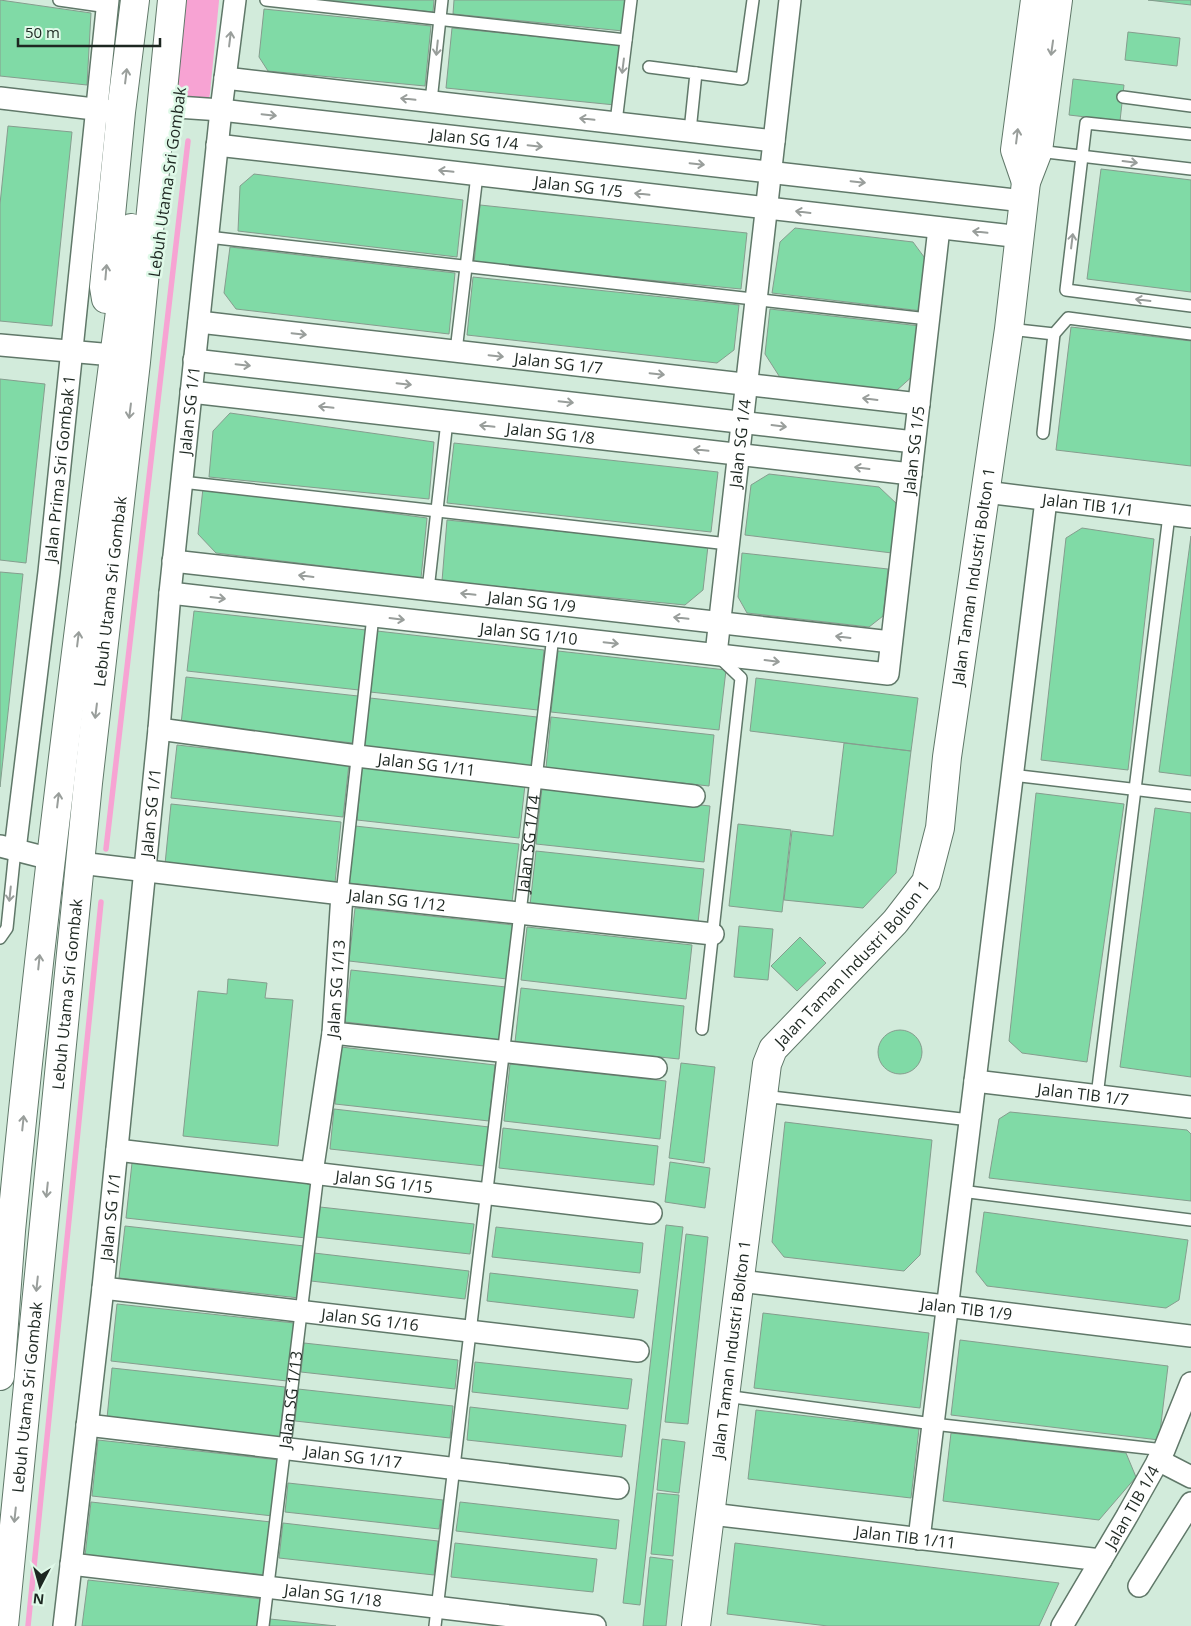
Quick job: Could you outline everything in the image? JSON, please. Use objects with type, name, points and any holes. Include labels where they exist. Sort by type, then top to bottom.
[{"type":"street","name":"Lebuh Utama Sri Gombak","points":[[124,359],[104,287],[109,110],[135,0]]},
{"type":"street","name":"Lebuh Utama Sri Gombak","points":[[142,207],[154,0]]},
{"type":"street","name":"Lebuh Utama Sri Gombak","points":[[0,1376],[6,1232],[18,1172],[51,859],[124,359],[142,207],[172,0]]},
{"type":"street","name":"Lebuh Utama Sri Gombak","points":[[4,1626],[88,784],[124,359],[152,294],[189,0]]},
{"type":"street","name":"Jalan SG 1/1","points":[[64,1626],[103,1288],[159,729],[173,561],[217,146],[235,0]]},
{"type":"street","name":"Jalan SG 1/4","points":[[716,654],[790,0]]},
{"type":"street","name":"Jalan Taman Industri Bolton 1","points":[[1025,192],[1015,150],[1035,0]]},
{"type":"street","name":"Jalan Taman Industri Bolton 1","points":[[696,1626],[767,1064],[773,1049],[895,922],[926,882],[940,828],[948,757],[1009,329],[1025,192],[1038,151],[1058,0]]},
{"type":"street","name":"Jalan Prima Sri Gombak 1","points":[[8,848],[49,572],[73,352],[109,110],[108,4]]},
{"type":"street","name":"Jalan SG 1/4","points":[[225,78],[774,141]]},
{"type":"street","points":[[0,98],[109,110]]},
{"type":"street","name":"Jalan SG 1/4","points":[[177,107],[221,110],[771,172],[1025,192]]},
{"type":"street","name":"Jalan SG 1/5","points":[[217,146],[1020,237]]},
{"type":"street","name":"Jalan SG 1/5","points":[[888,674],[939,228]]},
{"type":"street","name":"Jalan SG 1/7","points":[[199,322],[919,404]]},
{"type":"street","points":[[0,345],[124,359]]},
{"type":"street","points":[[194,360],[914,442]]},
{"type":"street","name":"Jalan SG 1/8","points":[[191,392],[911,474]]},
{"type":"street","name":"Jalan TIB 1/1","points":[[985,492],[1191,518]]},
{"type":"street","points":[[919,1539],[1046,500]]},
{"type":"street","name":"Jalan SG 1/9","points":[[173,561],[891,642]]},
{"type":"street","points":[[373,616],[376,584]]},
{"type":"street","name":"Jalan SG 1/10","points":[[170,592],[888,674]]},
{"type":"street","name":"Jalan SG 1/11","points":[[159,729],[357,756],[694,796]]},
{"type":"street","points":[[8,848],[51,859]]},
{"type":"street","name":"Jalan SG 1/12","points":[[80,862],[342,894],[713,934]]},
{"type":"street","name":"Jalan SG 1/13","points":[[315,1173],[332,1034],[342,894]]},
{"type":"street","points":[[332,1034],[656,1068]]},
{"type":"street","name":"Jalan TIB 1/7","points":[[975,1081],[1191,1107]]},
{"type":"street","name":"Jalan SG 1/15","points":[[116,1150],[651,1213]]},
{"type":"street","points":[[0,1193],[18,1172]]},
{"type":"street","points":[[6,1232],[42,1236]]},
{"type":"street","name":"Jalan TIB 1/9","points":[[740,1281],[1191,1336]]},
{"type":"street","name":"Jalan SG 1/16","points":[[103,1288],[638,1351]]},
{"type":"street","name":"Jalan TIB 1/4","points":[[1062,1626],[1161,1455],[1191,1383]]},
{"type":"street","name":"Jalan SG 1/17","points":[[87,1425],[618,1488]]},
{"type":"street","points":[[1161,1455],[1191,1477]]},
{"type":"street","points":[[1138,1586],[1191,1503]]},
{"type":"street","name":"Jalan TIB 1/11","points":[[711,1514],[1101,1560]]},
{"type":"street","name":"Jalan SG 1/18","points":[[71,1564],[268,1587],[436,1617],[595,1626]]},
{"type":"lane","points":[[59,0],[108,4]]},
{"type":"lane","points":[[266,0],[626,40]]},
{"type":"lane","points":[[431,102],[442,0]]},
{"type":"lane","points":[[616,122],[631,0]]},
{"type":"lane","points":[[649,67],[742,79],[753,0]]},
{"type":"lane","points":[[690,131],[696,72]]},
{"type":"lane","points":[[1124,97],[1191,106]]},
{"type":"lane","points":[[1191,134],[1086,123],[1066,290],[1191,306]]},
{"type":"lane","points":[[1038,151],[1191,169]]},
{"type":"lane","points":[[456,352],[476,175]]},
{"type":"lane","points":[[208,237],[928,319]]},
{"type":"lane","points":[[1043,434],[1054,334],[1068,318],[1191,334]]},
{"type":"lane","points":[[1009,329],[1054,334]]},
{"type":"lane","points":[[428,590],[448,421]]},
{"type":"lane","points":[[182,482],[728,544]]},
{"type":"lane","points":[[1098,1096],[1169,515]]},
{"type":"lane","points":[[342,894],[373,616]]},
{"type":"lane","name":"Jalan SG 1/14","points":[[436,1617],[553,636]]},
{"type":"lane","points":[[702,1029],[740,678],[716,654]]},
{"type":"lane","points":[[1012,775],[1191,796]]},
{"type":"lane","name":"Jalan Prima Sri Gombak 1","points":[[1,937],[7,928],[8,848]]},
{"type":"lane","points":[[764,1096],[970,1120]]},
{"type":"lane","name":"Jalan SG 1/13","points":[[263,1626],[301,1311],[315,1173]]},
{"type":"lane","points":[[961,1191],[1191,1220]]},
{"type":"lane","points":[[726,1396],[1161,1455]]},
{"type":"building","points":[[0,0],[91,13],[87,85],[0,76]]},
{"type":"building","points":[[310,0],[434,0],[433,12]]},
{"type":"building","points":[[454,0],[625,0],[623,31],[453,14]]},
{"type":"building","points":[[1148,0],[1191,0],[1191,5]]},
{"type":"building","points":[[264,9],[431,26],[425,86],[268,71],[259,57]]},
{"type":"building","points":[[452,28],[621,45],[615,105],[446,88]]},
{"type":"building","points":[[1128,32],[1180,38],[1177,66],[1125,60]]},
{"type":"building","points":[[1073,79],[1124,85],[1120,121],[1069,115]]},
{"type":"building","points":[[8,126],[72,132],[52,326],[0,321],[0,204]]},
{"type":"building","points":[[1101,169],[1191,180],[1191,292],[1087,279]]},
{"type":"building","points":[[254,174],[463,200],[457,257],[238,231],[240,186]]},
{"type":"building","points":[[480,205],[747,233],[741,289],[474,263]]},
{"type":"building","points":[[795,228],[913,242],[927,261],[922,311],[772,293],[780,242]]},
{"type":"building","points":[[230,247],[455,273],[449,334],[236,309],[224,293]]},
{"type":"building","points":[[473,277],[739,305],[734,350],[717,363],[467,335]]},
{"type":"building","points":[[770,309],[920,326],[915,374],[896,391],[781,379],[765,354]]},
{"type":"building","points":[[1071,327],[1191,341],[1191,466],[1056,450]]},
{"type":"building","points":[[0,379],[45,384],[26,563],[0,560]]},
{"type":"building","points":[[230,413],[434,442],[429,499],[209,477],[213,431]]},
{"type":"building","points":[[454,443],[718,472],[711,532],[447,503]]},
{"type":"building","points":[[769,474],[879,487],[898,505],[892,553],[745,535],[751,485]]},
{"type":"building","points":[[203,488],[427,518],[421,578],[216,553],[198,534]]},
{"type":"building","points":[[447,520],[708,546],[703,590],[685,605],[442,581]]},
{"type":"building","points":[[1082,528],[1154,539],[1128,770],[1041,760],[1066,538]]},
{"type":"building","points":[[1191,536],[1191,776],[1159,772]]},
{"type":"building","points":[[742,553],[888,569],[883,616],[869,627],[747,613],[738,597]]},
{"type":"building","points":[[0,572],[23,574],[0,787]]},
{"type":"building","points":[[194,611],[366,630],[359,690],[187,671]]},
{"type":"building","points":[[377,631],[544,650],[538,710],[370,692]]},
{"type":"building","points":[[558,651],[726,670],[719,730],[551,712]]},
{"type":"building","points":[[186,677],[358,696],[353,743],[181,724]]},
{"type":"building","points":[[756,678],[918,698],[911,751],[750,731]]},
{"type":"building","points":[[370,698],[537,717],[531,767],[364,749]]},
{"type":"building","points":[[551,717],[714,735],[709,786],[546,768]]},
{"type":"building","points":[[844,743],[911,751],[896,873],[863,908],[784,900],[792,831],[833,836]]},
{"type":"building","points":[[177,745],[349,764],[343,817],[171,798]]},
{"type":"building","points":[[362,767],[525,785],[519,838],[357,820]]},
{"type":"building","points":[[542,788],[710,806],[704,862],[536,844]]},
{"type":"building","points":[[1036,793],[1124,804],[1087,1062],[1022,1053],[1009,1041]]},
{"type":"building","points":[[171,804],[341,822],[335,883],[165,864]]},
{"type":"building","points":[[1155,808],[1191,813],[1191,1077],[1120,1067]]},
{"type":"building","points":[[738,824],[791,830],[782,912],[729,906]]},
{"type":"building","points":[[355,826],[519,844],[512,902],[349,883]]},
{"type":"building","points":[[536,851],[704,869],[698,923],[530,905]]},
{"type":"building","points":[[355,908],[513,925],[507,979],[349,961]]},
{"type":"building","points":[[739,926],[773,929],[768,980],[734,977]]},
{"type":"building","points":[[527,927],[692,945],[686,999],[521,980]]},
{"type":"building","points":[[800,937],[826,963],[797,991],[771,966]]},
{"type":"building","points":[[351,970],[506,987],[500,1040],[345,1022]]},
{"type":"building","points":[[228,979],[267,983],[265,998],[293,1000],[278,1146],[183,1136],[198,991],[227,994]]},
{"type":"building","points":[[521,988],[684,1006],[679,1059],[515,1042]]},
{"type":"building","points":[[900,1030],[912,1034],[918,1040],[922,1052],[918,1064],[912,1070],[900,1074],[888,1070],[882,1064],[878,1052],[882,1040],[888,1034]]},
{"type":"building","points":[[341,1047],[495,1065],[489,1121],[335,1104]]},
{"type":"building","points":[[681,1063],[715,1067],[704,1163],[669,1158]]},
{"type":"building","points":[[510,1064],[666,1081],[660,1139],[504,1121]]},
{"type":"building","points":[[334,1109],[489,1127],[484,1166],[330,1149]]},
{"type":"building","points":[[1010,1112],[1187,1130],[1191,1134],[1191,1201],[989,1178],[999,1119]]},
{"type":"building","points":[[785,1122],[932,1140],[920,1255],[904,1271],[784,1257],[772,1242]]},
{"type":"building","points":[[503,1128],[658,1146],[654,1185],[499,1168]]},
{"type":"building","points":[[670,1162],[710,1168],[705,1208],[665,1202]]},
{"type":"building","points":[[132,1163],[312,1182],[306,1238],[126,1218]]},
{"type":"building","points":[[320,1207],[474,1224],[470,1254],[316,1237]]},
{"type":"building","points":[[984,1212],[1188,1240],[1179,1300],[1166,1308],[987,1286],[976,1272]]},
{"type":"building","points":[[666,1225],[683,1227],[640,1605],[623,1603]]},
{"type":"building","points":[[125,1226],[304,1246],[299,1298],[119,1278]]},
{"type":"building","points":[[496,1227],[643,1243],[640,1273],[492,1257]]},
{"type":"building","points":[[686,1234],[708,1237],[688,1424],[665,1422]]},
{"type":"building","points":[[314,1253],[469,1271],[465,1299],[311,1281]]},
{"type":"building","points":[[490,1273],[638,1290],[634,1318],[487,1301]]},
{"type":"building","points":[[117,1304],[294,1323],[287,1381],[111,1361]]},
{"type":"building","points":[[763,1313],[929,1333],[920,1408],[754,1388]]},
{"type":"building","points":[[960,1340],[1168,1366],[1159,1440],[951,1415]]},
{"type":"building","points":[[304,1343],[458,1360],[455,1389],[301,1372]]},
{"type":"building","points":[[475,1362],[632,1379],[628,1409],[472,1392]]},
{"type":"building","points":[[112,1368],[285,1387],[280,1437],[107,1418]]},
{"type":"building","points":[[298,1389],[453,1406],[450,1438],[295,1421]]},
{"type":"building","points":[[470,1407],[626,1425],[622,1457],[467,1440]]},
{"type":"building","points":[[756,1410],[919,1429],[911,1498],[748,1479]]},
{"type":"building","points":[[951,1433],[1126,1453],[1136,1477],[1099,1520],[943,1501]]},
{"type":"building","points":[[662,1439],[685,1442],[679,1493],[657,1490]]},
{"type":"building","points":[[98,1440],[279,1460],[273,1516],[92,1496]]},
{"type":"building","points":[[288,1483],[443,1500],[439,1529],[285,1512]]},
{"type":"building","points":[[657,1493],[679,1495],[673,1556],[651,1554]]},
{"type":"building","points":[[91,1502],[271,1522],[265,1575],[85,1556]]},
{"type":"building","points":[[460,1502],[619,1520],[616,1549],[456,1531]]},
{"type":"building","points":[[283,1523],[438,1541],[434,1575],[279,1558]]},
{"type":"building","points":[[455,1543],[597,1559],[593,1592],[451,1577]]},
{"type":"building","points":[[735,1543],[1059,1583],[1039,1626],[828,1626],[727,1614]]},
{"type":"building","points":[[650,1557],[673,1560],[666,1626],[643,1626]]},
{"type":"building","points":[[88,1580],[262,1599],[259,1626],[82,1626]]},
{"type":"building","points":[[270,1619],[336,1626],[269,1626]]},
{"type":"waterway","points":[[193,92],[202,0]]},
{"type":"waterway","points":[[106,849],[188,141]]},
{"type":"waterway","points":[[28,1626],[101,902]]}]
